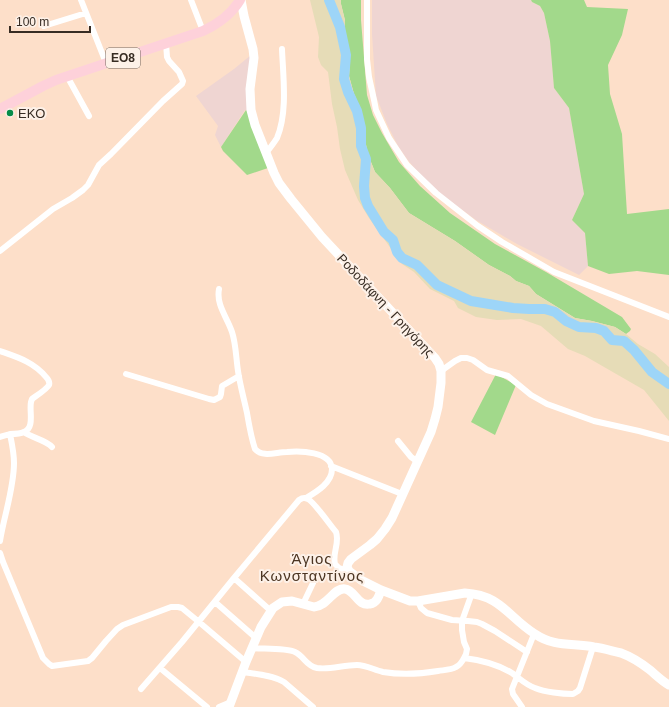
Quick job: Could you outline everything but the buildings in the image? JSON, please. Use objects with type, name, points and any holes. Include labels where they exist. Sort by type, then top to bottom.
[{"type":"main road","name":"ΕΟ8","points":[[0,109],[43,86],[67,76],[203,31],[222,20],[241,0]]},
{"type":"main road","name":"Ροδοδάφνη - Γρηγόρης","points":[[241,0],[254,58],[250,89],[251,110],[255,125],[279,183],[328,242],[435,358],[441,371],[439,402],[435,419],[418,462],[385,529],[370,545],[351,559],[348,563],[348,571]]},
{"type":"main road","points":[[348,571],[361,580],[404,599],[418,601],[457,594],[484,596],[494,600],[534,634],[545,640],[560,644],[594,647],[620,653],[637,660],[669,685]]},
{"type":"main road","points":[[230,704],[261,627],[271,611],[278,605],[286,601],[292,601],[314,607],[322,605],[336,591],[344,589],[348,590],[362,603],[370,605],[377,600],[381,590]]},
{"type":"street","points":[[81,0],[106,63]]},
{"type":"street","points":[[191,0],[203,31]]},
{"type":"street","points":[[367,0],[367,59],[376,110],[389,138],[407,165],[454,209],[508,246],[554,272],[669,317]]},
{"type":"street","points":[[44,26],[86,13]]},
{"type":"street","points":[[0,251],[53,209],[72,198],[88,186],[99,165],[163,100],[182,84],[183,81],[179,72],[167,58],[166,43]]},
{"type":"street","points":[[266,153],[276,138],[281,126],[284,111],[282,49]]},
{"type":"street","points":[[67,76],[89,116]]},
{"type":"street","points":[[140,689],[199,622],[299,500],[306,498],[319,490],[332,473],[331,466],[326,459],[320,455],[308,452],[265,454],[258,452],[255,448],[239,376],[236,348],[230,326],[225,318],[219,300],[218,289]]},
{"type":"street","points":[[0,351],[34,364],[48,380],[48,385],[30,402],[29,428],[24,432],[0,437]]},
{"type":"street","points":[[441,371],[461,358],[467,358],[473,360],[487,370],[508,376],[531,395],[546,404],[594,421],[639,430],[669,439]]},
{"type":"street","points":[[126,374],[214,400],[222,394],[222,386],[239,376]]},
{"type":"street","points":[[24,432],[50,444],[52,447]]},
{"type":"street","points":[[0,541],[13,477],[14,451],[10,434]]},
{"type":"street","points":[[398,441],[418,462]]},
{"type":"street","points":[[331,466],[402,494]]},
{"type":"street","points":[[306,498],[336,532],[338,542],[334,558],[335,564],[339,568],[348,571]]},
{"type":"street","points":[[0,553],[43,658],[52,666],[88,661],[117,629],[174,606],[182,608],[246,662]]},
{"type":"street","points":[[234,578],[271,611]]},
{"type":"street","points":[[303,604],[313,583]]},
{"type":"street","points":[[252,648],[289,650],[298,654],[307,663],[316,667],[324,668],[357,665],[402,674],[425,673],[450,669],[459,666],[466,654],[467,649],[464,642],[462,621],[472,594]]},
{"type":"street","points":[[418,601],[420,608],[427,613],[447,619],[477,622],[486,626],[527,652]]},
{"type":"street","points":[[215,602],[256,638]]},
{"type":"street","points":[[522,707],[513,694],[512,689],[534,634]]},
{"type":"street","points":[[464,658],[492,664],[508,671],[528,685],[536,688],[575,694],[580,688],[594,647]]},
{"type":"street","points":[[160,668],[207,707]]},
{"type":"street","points":[[242,672],[279,679],[313,707]]},
{"type":"street","points":[[219,707],[230,704]]},
{"type":"shaded area","points":[[372,0],[531,0],[540,6],[544,13],[550,41],[554,88],[569,108],[584,194],[572,220],[585,233],[588,266],[579,275],[517,244],[476,220],[434,189],[407,159],[398,146],[387,124],[376,96],[372,34]]},
{"type":"shaded area","points":[[251,55],[247,111],[245,110],[221,147],[215,135],[218,126],[196,96]]},
{"type":"green space","points":[[341,0],[361,0],[361,20],[367,95],[373,115],[399,162],[420,186],[450,213],[495,244],[622,317],[631,329],[630,331],[626,334],[615,327],[575,318],[536,294],[529,286],[516,281],[510,276],[489,265],[455,241],[409,213],[390,188],[375,172],[367,152],[361,110],[354,94],[349,76],[350,56],[345,36],[345,20]]},
{"type":"green space","points":[[531,0],[584,0],[587,7],[628,9],[622,35],[608,65],[610,94],[622,134],[627,214],[669,209],[669,275],[637,271],[609,274],[588,266],[585,233],[572,220],[584,194],[569,108],[554,88],[550,41],[544,13],[540,6]]},
{"type":"green space","points":[[246,110],[268,168],[247,175],[223,151],[221,147]]},
{"type":"green space","points":[[496,374],[516,385],[495,435],[471,422]]},
{"type":"sand","points":[[310,0],[341,0],[345,21],[345,36],[350,56],[349,76],[354,94],[361,110],[367,152],[375,172],[390,188],[409,213],[455,241],[489,265],[510,276],[516,281],[529,286],[536,294],[575,318],[615,327],[638,344],[655,354],[669,367],[669,421],[644,390],[585,356],[568,349],[541,326],[521,319],[497,320],[476,317],[458,308],[454,301],[430,289],[414,272],[402,264],[358,200],[345,170],[332,104],[328,72],[321,65],[318,57],[319,37]]},
{"type":"waterway","points":[[329,0],[340,27],[346,55],[344,79],[357,111],[361,128],[361,146],[366,159],[364,186],[365,198],[368,206],[384,232],[393,240],[397,252],[402,258],[417,265],[437,285],[471,301],[513,308],[545,309],[555,312],[566,321],[579,327],[596,328],[604,331],[612,340],[624,341],[634,350],[652,372],[669,384]]},
{"type":"place","name":"EKO","points":[[10,113]]},
{"type":"district","name":"Άγιος Κωνσταντίνος","points":[[312,568]]}]
